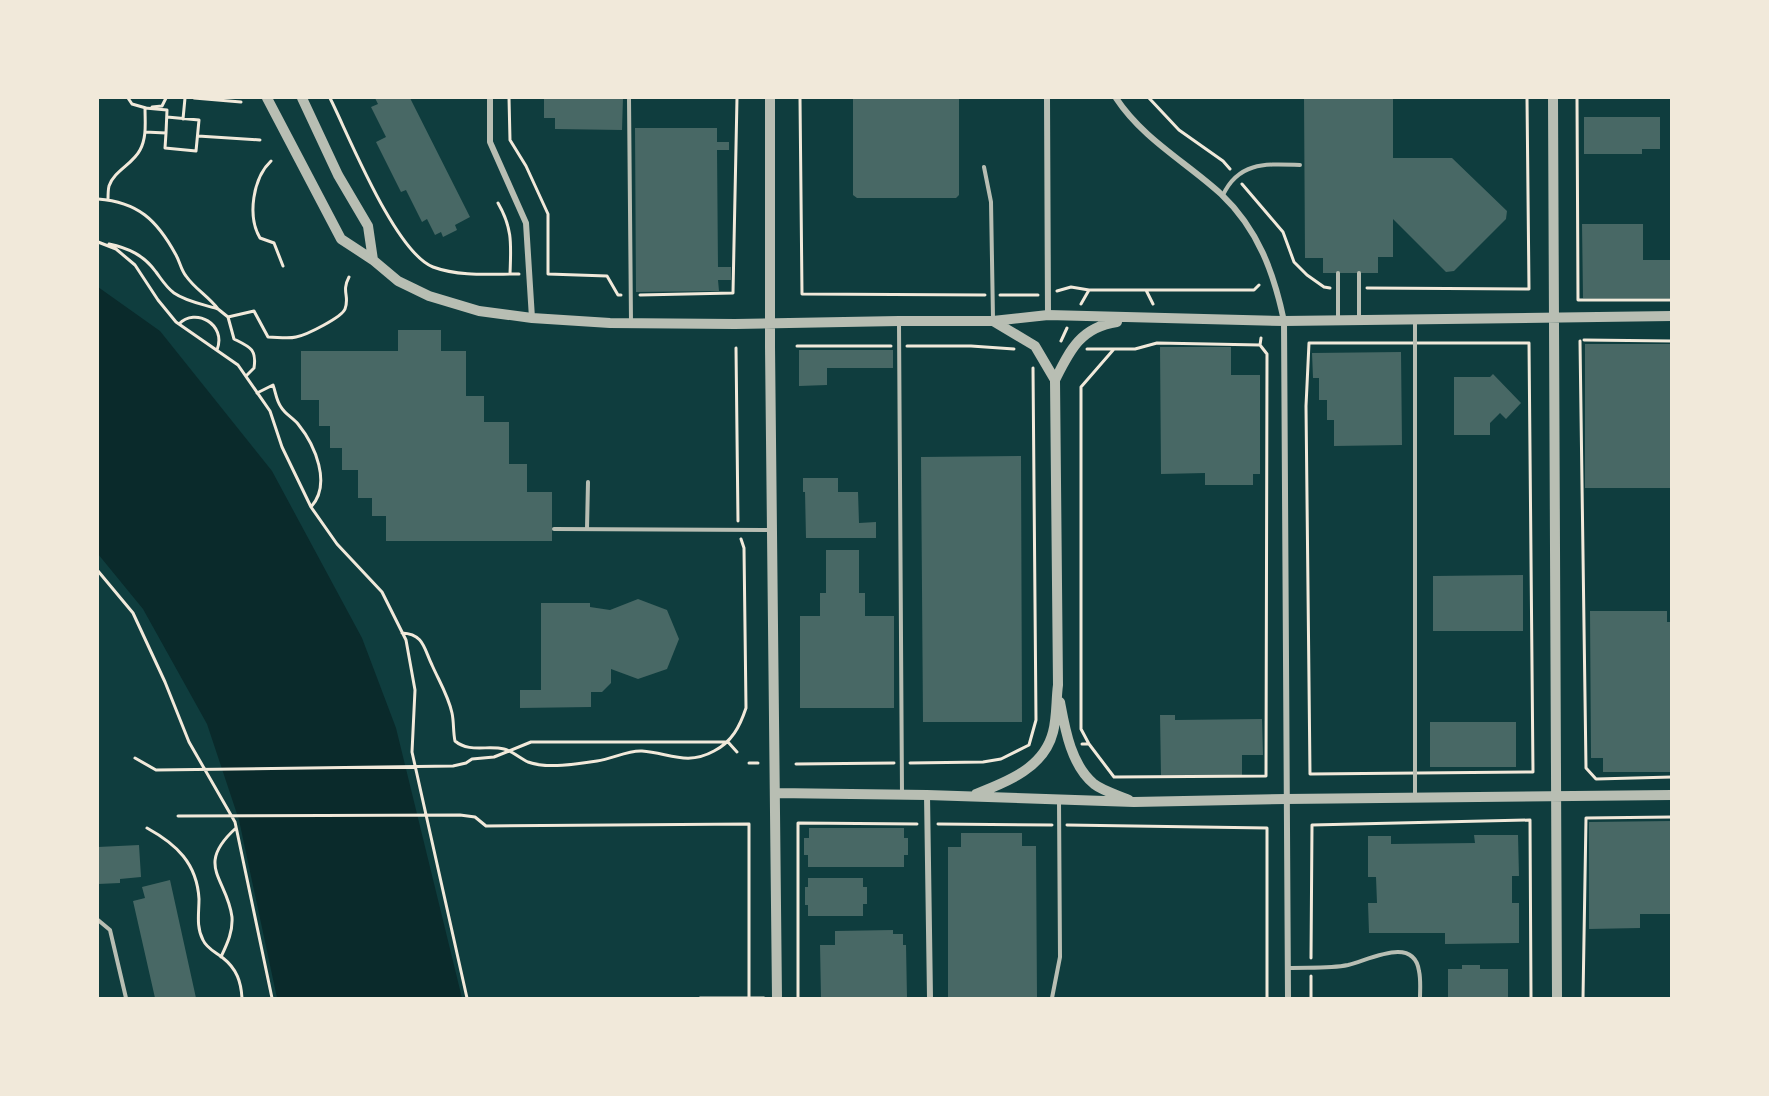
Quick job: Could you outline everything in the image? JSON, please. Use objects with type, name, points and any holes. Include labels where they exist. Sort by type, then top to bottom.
[{"type":"street","points":[[267,98],[341,239],[373,260],[398,281],[429,296],[479,311],[532,318],[631,323],[770,324],[993,321],[1048,315],[1284,321],[1671,316]]},
{"type":"street","points":[[302,98],[338,175],[368,226],[373,260]]},
{"type":"street","points":[[490,98],[490,142],[526,223],[532,318]]},
{"type":"street","points":[[770,98],[777,998]]},
{"type":"street","points":[[1047,98],[1048,315]]},
{"type":"street","points":[[1116,98],[1142,129],[1222,195],[1255,236],[1276,284],[1284,321],[1288,999]]},
{"type":"street","points":[[1553,98],[1557,999]]},
{"type":"street","points":[[970,796],[1017,776],[1045,753],[1053,732],[1058,685],[1055,380],[1071,350],[1086,333],[1111,323],[1138,319]]},
{"type":"street","points":[[993,321],[1035,346],[1055,380]]},
{"type":"street","points":[[1058,685],[1065,730],[1084,772],[1095,785],[1134,802]]},
{"type":"street","points":[[775,793],[902,794],[1134,802],[1286,798],[1671,795]]},
{"type":"street","points":[[927,795],[930,999]]},
{"type":"lane","points":[[629,98],[631,323]]},
{"type":"lane","points":[[1222,195],[1235,176],[1246,169],[1266,165],[1300,165]]},
{"type":"lane","points":[[984,167],[991,202],[993,321]]},
{"type":"lane","points":[[1338,273],[1338,321]]},
{"type":"lane","points":[[1359,273],[1359,320]]},
{"type":"lane","points":[[1415,320],[1415,798]]},
{"type":"lane","points":[[899,321],[902,794]]},
{"type":"lane","points":[[588,483],[588,529]]},
{"type":"lane","points":[[554,529],[772,530]]},
{"type":"lane","points":[[1052,999],[1060,957],[1059,799]]},
{"type":"lane","points":[[98,920],[110,930],[126,999]]},
{"type":"lane","points":[[1288,968],[1347,965],[1391,951],[1406,952],[1416,961],[1420,971],[1420,999]]},
{"type":"path","points":[[128,98],[132,104],[167,110],[165,148],[196,151],[199,120],[167,117]]},
{"type":"path","points":[[145,108],[162,105],[166,98]]},
{"type":"path","points":[[183,119],[185,98]]},
{"type":"path","points":[[194,98],[241,102]]},
{"type":"path","points":[[330,98],[391,222],[408,248],[422,262],[452,273],[607,276],[618,295],[733,293],[737,98]]},
{"type":"path","points":[[509,98],[510,140],[526,166],[548,214],[548,274]]},
{"type":"path","points":[[800,98],[802,294],[1035,295],[1071,287],[1089,290]]},
{"type":"path","points":[[1149,98],[1179,130],[1223,160],[1282,232],[1294,262],[1324,287],[1338,288]]},
{"type":"path","points":[[1359,288],[1529,289],[1527,98]]},
{"type":"path","points":[[1577,98],[1578,300],[1671,300]]},
{"type":"path","points":[[108,200],[109,186],[114,177],[133,161],[145,139],[145,108]]},
{"type":"path","points":[[145,132],[166,133]]},
{"type":"path","points":[[198,136],[260,140]]},
{"type":"path","points":[[271,161],[264,168],[256,187],[255,225],[260,238],[273,243],[283,267]]},
{"type":"path","points":[[98,199],[121,202],[145,214],[154,222],[166,238],[184,274],[228,317],[234,339],[250,347],[254,353],[254,368],[246,376]]},
{"type":"path","points":[[498,203],[507,219],[511,242],[510,274]]},
{"type":"path","points":[[98,242],[130,249],[147,262],[167,287],[176,294],[192,302],[218,309]]},
{"type":"path","points":[[98,242],[116,249],[135,265],[158,300],[179,324],[238,365],[270,411],[282,447],[311,507],[337,544],[382,592],[406,640],[415,690],[411,752],[467,999]]},
{"type":"path","points":[[228,317],[254,311],[268,336],[296,338],[344,312],[347,303],[344,286],[349,277]]},
{"type":"path","points":[[1146,290],[1254,290],[1259,285]]},
{"type":"path","points":[[179,324],[191,317],[210,322],[217,328],[219,334],[217,350]]},
{"type":"path","points":[[1114,350],[1080,387],[1081,729],[1089,744],[1114,777],[1266,776],[1267,354],[1260,345],[1261,338]]},
{"type":"path","points":[[1671,341],[1582,340],[1586,768],[1596,779],[1671,777]]},
{"type":"path","points":[[1071,350],[1135,349],[1157,344],[1260,345]]},
{"type":"path","points":[[797,346],[971,346],[1038,350]]},
{"type":"path","points":[[402,633],[412,634],[424,645],[430,663],[445,690],[452,713],[455,741],[462,747],[505,749],[530,763],[575,764],[602,761],[641,751],[679,759],[702,756],[714,752],[728,742],[740,726],[746,708],[744,548],[738,530],[736,348]]},
{"type":"path","points":[[1029,745],[1036,720],[1033,367]]},
{"type":"path","points":[[257,393],[273,385],[279,405],[298,423],[308,441],[320,468],[321,482],[319,494],[311,507]]},
{"type":"path","points":[[98,571],[134,613],[189,742],[234,822],[272,999]]},
{"type":"path","points":[[135,758],[156,770],[168,770],[453,766],[472,759],[494,757],[531,742],[728,742],[737,752]]},
{"type":"path","points":[[796,764],[983,762],[1001,759],[1029,745],[1048,744]]},
{"type":"path","points":[[1070,744],[1089,744]]},
{"type":"path","points":[[749,763],[758,763]]},
{"type":"path","points":[[178,816],[460,814],[475,817],[486,826],[749,824],[749,998]]},
{"type":"path","points":[[1583,999],[1586,818],[1671,818]]},
{"type":"path","points":[[1311,999],[1312,825],[1530,820],[1531,999]]},
{"type":"path","points":[[798,999],[798,823],[1267,828],[1267,999]]},
{"type":"path","points":[[147,828],[168,840],[189,866],[198,890],[200,933],[207,946],[236,972],[243,998]]},
{"type":"path","points":[[221,957],[231,931],[232,918],[230,907],[216,873],[215,861],[225,838],[236,828]]},
{"type":"path","points":[[700,999],[777,998]]},
{"type":"water","points":[[98,287],[160,331],[272,471],[362,638],[396,728],[462,998],[277,998],[239,820],[207,724],[143,609],[98,554]]},
{"type":"building","points":[[375,98],[410,98],[470,217],[455,225],[457,230],[443,237],[441,232],[435,235],[427,219],[422,222],[406,190],[401,192],[376,142],[386,137],[371,107],[378,104]]},
{"type":"building","points":[[544,98],[623,98],[622,130],[555,129],[555,118],[544,118]]},
{"type":"building","points":[[853,98],[959,98],[959,195],[956,198],[857,198],[853,195]]},
{"type":"building","points":[[1304,98],[1393,98],[1393,158],[1452,158],[1507,211],[1506,219],[1454,271],[1446,272],[1393,219],[1393,257],[1378,257],[1378,273],[1323,273],[1323,258],[1305,258]]},
{"type":"building","points":[[1584,117],[1660,117],[1660,149],[1642,149],[1642,154],[1584,154]]},
{"type":"building","points":[[635,128],[717,128],[717,142],[729,142],[729,150],[717,150],[718,267],[731,267],[731,280],[718,280],[719,291],[636,292]]},
{"type":"building","points":[[1582,224],[1643,224],[1643,260],[1672,260],[1672,298],[1583,298]]},
{"type":"building","points":[[398,330],[441,330],[441,351],[466,351],[466,396],[484,396],[484,422],[509,422],[509,464],[527,464],[527,492],[552,492],[552,541],[386,541],[386,516],[372,516],[372,498],[358,498],[358,470],[342,470],[342,448],[330,448],[330,426],[319,426],[319,400],[301,400],[301,351],[398,351]]},
{"type":"building","points":[[1585,344],[1672,344],[1672,488],[1585,488]]},
{"type":"building","points":[[1160,347],[1231,347],[1231,375],[1260,375],[1260,474],[1253,474],[1253,485],[1205,485],[1205,473],[1161,474]]},
{"type":"building","points":[[799,350],[893,350],[893,368],[827,368],[827,385],[799,386]]},
{"type":"building","points":[[1401,352],[1402,445],[1334,446],[1334,420],[1327,420],[1327,400],[1319,400],[1319,378],[1313,378],[1312,353]]},
{"type":"building","points":[[1493,374],[1521,403],[1506,419],[1500,413],[1490,423],[1490,435],[1454,435],[1454,377],[1490,377]]},
{"type":"building","points":[[1021,456],[1022,722],[923,722],[921,457]]},
{"type":"building","points":[[803,478],[838,478],[838,492],[858,492],[859,523],[876,522],[876,538],[806,538]]},
{"type":"building","points":[[826,550],[859,550],[859,593],[865,593],[865,616],[894,616],[894,708],[800,708],[800,616],[820,616],[820,593],[826,593]]},
{"type":"building","points":[[1523,575],[1523,631],[1433,631],[1433,576]]},
{"type":"building","points":[[638,599],[667,610],[679,639],[667,669],[638,679],[611,669],[611,683],[602,692],[591,692],[591,707],[520,708],[520,690],[541,690],[541,603],[590,603],[590,607],[610,610]]},
{"type":"building","points":[[1590,611],[1667,611],[1667,622],[1672,622],[1672,772],[1603,772],[1603,758],[1591,758]]},
{"type":"building","points":[[1160,715],[1175,715],[1175,720],[1262,719],[1263,755],[1242,755],[1242,775],[1161,775]]},
{"type":"building","points":[[1430,722],[1516,722],[1516,767],[1430,767]]},
{"type":"building","points":[[1672,821],[1672,914],[1640,914],[1640,928],[1589,929],[1589,822]]},
{"type":"building","points":[[809,828],[904,828],[904,838],[908,838],[908,855],[904,855],[904,867],[808,867],[808,855],[804,855],[804,838],[809,838]]},
{"type":"building","points":[[961,833],[1022,833],[1022,846],[1036,846],[1037,998],[948,998],[948,847],[961,847]]},
{"type":"building","points":[[1474,835],[1518,835],[1519,876],[1512,876],[1512,903],[1519,903],[1519,943],[1445,944],[1445,933],[1369,933],[1368,903],[1377,903],[1376,877],[1368,877],[1368,836],[1391,836],[1391,844],[1475,843]]},
{"type":"building","points":[[139,845],[141,877],[120,879],[120,883],[98,884],[98,847]]},
{"type":"building","points":[[808,878],[863,878],[863,887],[867,887],[867,904],[863,904],[863,916],[808,916],[808,905],[805,905],[805,887],[808,887]]},
{"type":"building","points":[[170,880],[196,998],[155,998],[133,901],[145,898],[142,887]]},
{"type":"building","points":[[893,930],[893,934],[903,934],[903,945],[906,945],[907,998],[821,998],[820,945],[835,945],[835,931]]},
{"type":"building","points":[[1462,965],[1480,965],[1480,969],[1508,969],[1508,998],[1448,998],[1448,969],[1462,969]]}]
